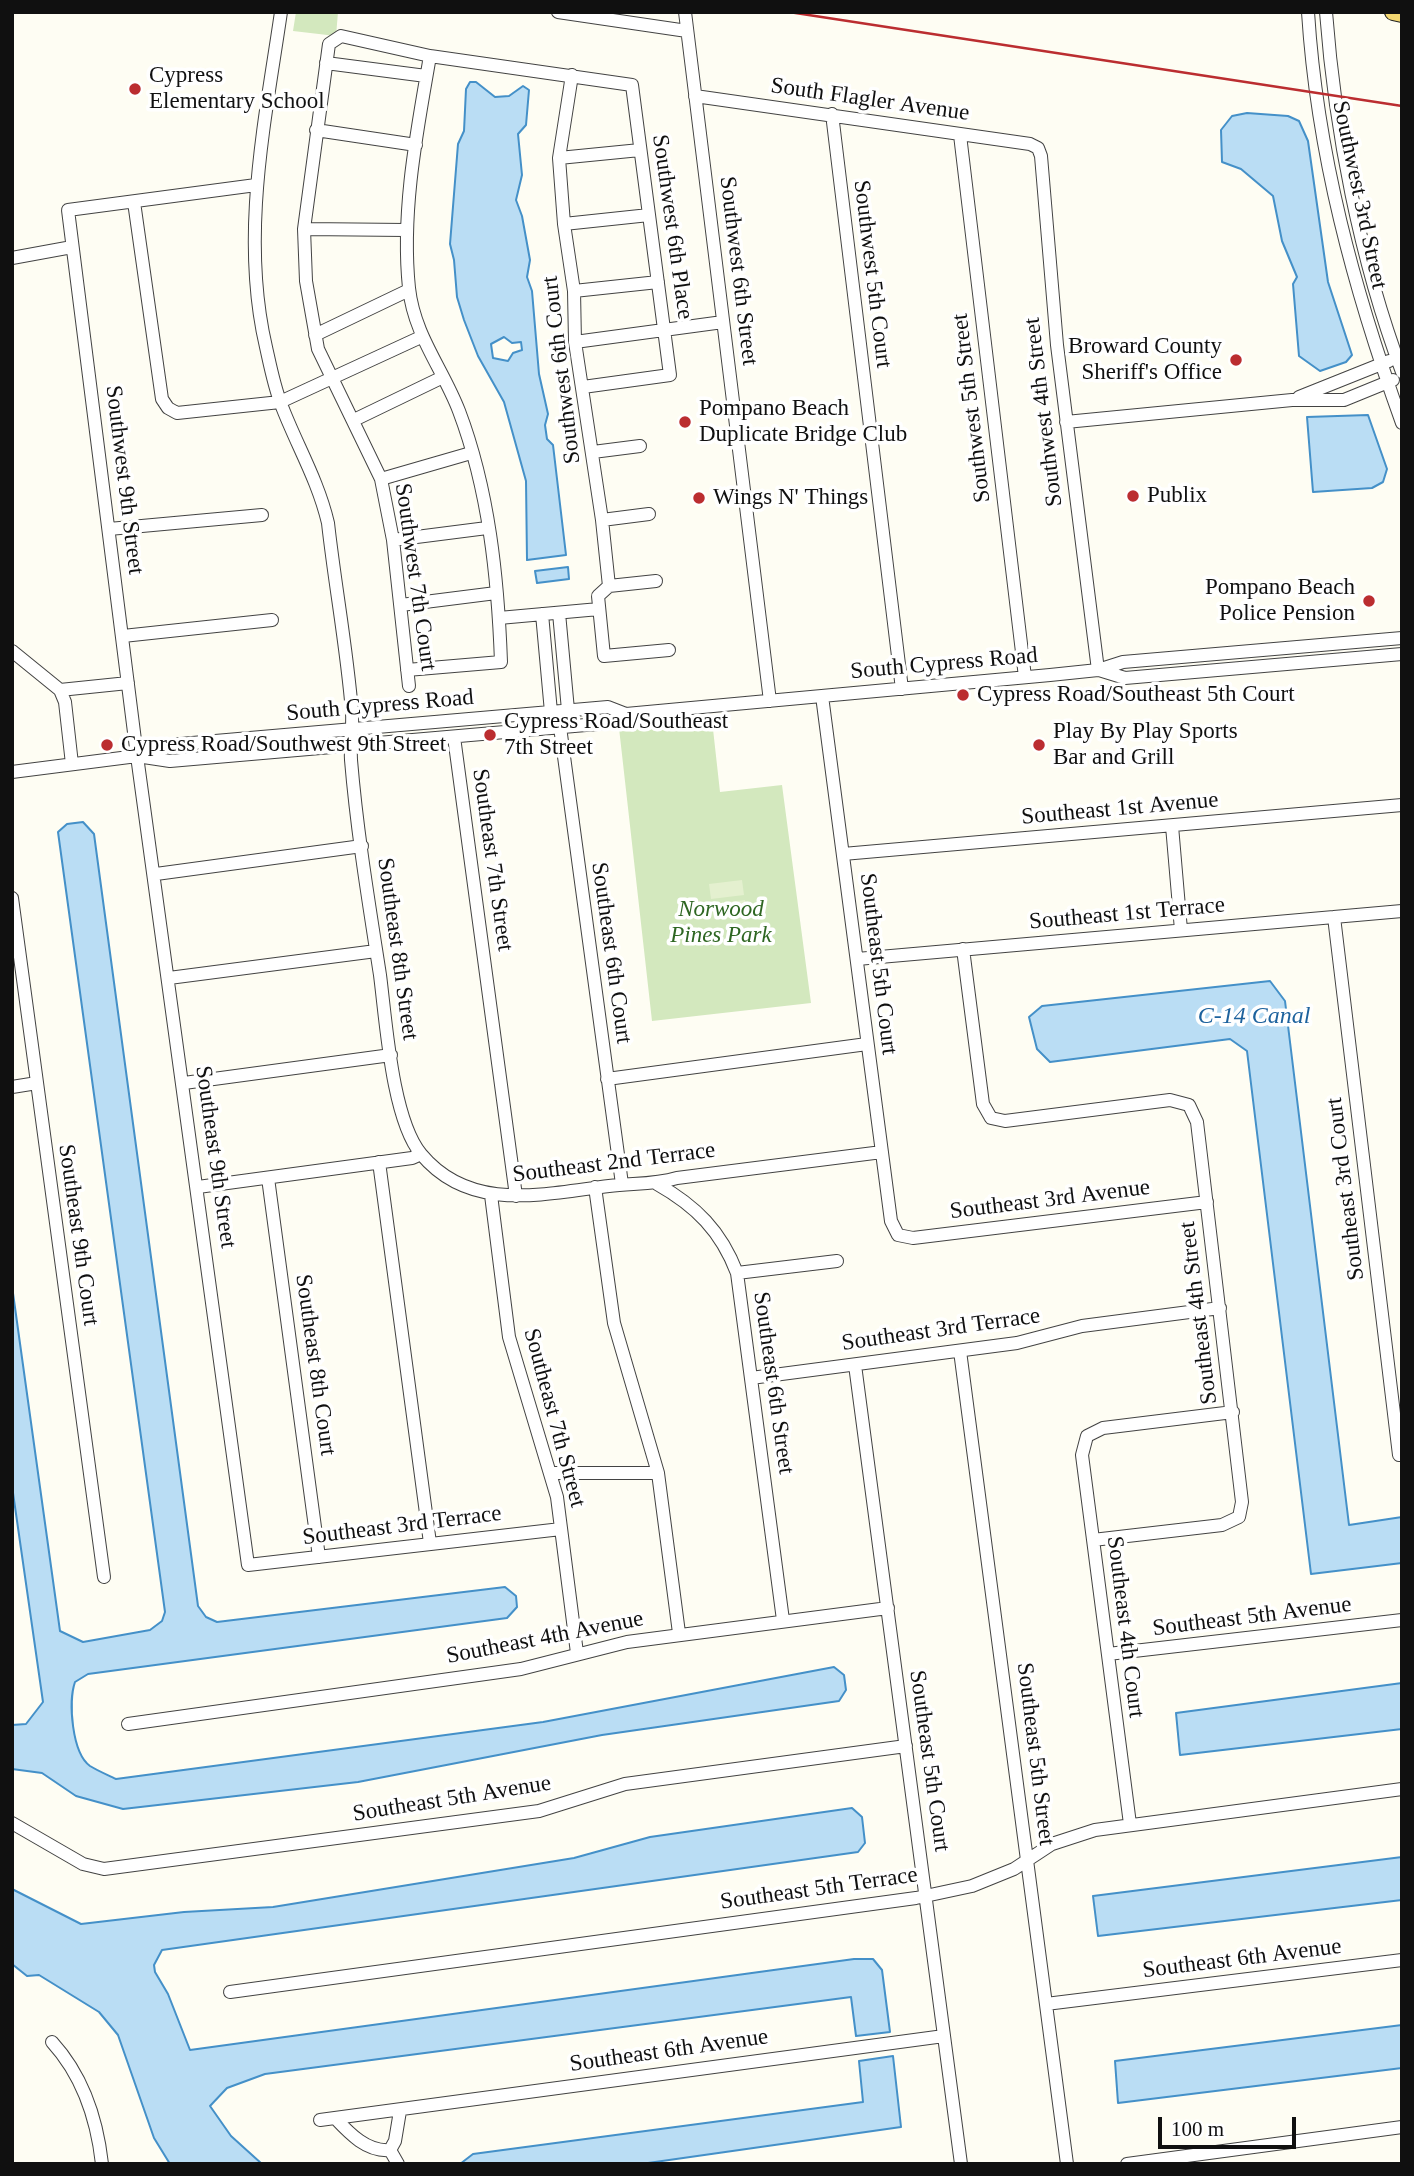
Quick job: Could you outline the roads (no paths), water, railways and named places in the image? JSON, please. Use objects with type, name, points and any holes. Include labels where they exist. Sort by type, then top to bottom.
[{"type":"main road","points":[[1393,12],[1402,14]]},
{"type":"street","name":"Southeast 8th Street","points":[[281,12],[256,186],[256,281],[265,346],[280,402],[321,494],[328,523],[352,729],[351,745],[362,846],[391,1055],[401,1110],[421,1154]]},
{"type":"street","points":[[558,12],[687,31]]},
{"type":"street","name":"Southwest 6th Street","points":[[685,12],[770,701]]},
{"type":"street","name":"Southwest 3rd Street","points":[[1308,12],[1318,114],[1330,177],[1360,300],[1402,424]]},
{"type":"street","name":"Southwest 3rd Street","points":[[1326,12],[1354,201],[1374,283],[1402,374]]},
{"type":"street","name":"Southwest 7th Court","points":[[409,685],[393,540],[381,479],[354,419],[332,379],[315,335],[306,281],[304,229],[329,44],[341,36],[430,56]]},
{"type":"street","points":[[407,670],[501,663],[499,618],[482,485],[459,411],[421,337],[409,290],[406,230],[430,56],[572,75]]},
{"type":"street","points":[[326,63],[426,76]]},
{"type":"street","name":"Southwest 6th Place","points":[[572,75],[632,85],[670,375],[583,387]]},
{"type":"street","name":"Southwest 6th Court","points":[[572,75],[559,158],[564,224],[575,291],[575,342],[593,452],[609,586],[598,596],[604,656],[669,650]]},
{"type":"street","name":"South Flagler Avenue","points":[[695,96],[1030,144],[1038,148]]},
{"type":"street","name":"Southwest 5th Court","points":[[832,114],[902,689]]},
{"type":"street","points":[[316,130],[416,145]]},
{"type":"street","name":"Southwest 5th Street","points":[[960,135],[1025,677]]},
{"type":"street","name":"Southwest 4th Street","points":[[1038,148],[1041,156],[1066,422],[1098,670]]},
{"type":"street","points":[[559,158],[640,150]]},
{"type":"street","points":[[256,186],[134,202],[162,400],[168,408],[177,413],[280,402],[421,337]]},
{"type":"street","name":"Southwest 9th Street","points":[[134,202],[68,210],[137,756]]},
{"type":"street","points":[[564,224],[649,215]]},
{"type":"street","points":[[304,229],[406,230]]},
{"type":"street","points":[[12,258],[72,247]]},
{"type":"street","points":[[575,291],[658,282]]},
{"type":"street","points":[[315,335],[409,290]]},
{"type":"street","points":[[575,342],[723,321]]},
{"type":"street","points":[[1292,400],[1397,359]]},
{"type":"street","points":[[1066,422],[1292,400],[1344,400],[1402,374]]},
{"type":"street","points":[[354,419],[443,377]]},
{"type":"street","points":[[593,452],[640,446]]},
{"type":"street","points":[[381,479],[471,453]]},
{"type":"street","points":[[602,520],[649,514]]},
{"type":"street","points":[[109,529],[262,515]]},
{"type":"street","points":[[393,540],[487,528]]},
{"type":"street","points":[[609,586],[656,581]]},
{"type":"street","points":[[401,605],[496,593]]},
{"type":"street","points":[[499,618],[599,609]]},
{"type":"street","points":[[559,612],[568,710]]},
{"type":"street","points":[[542,614],[551,712]]},
{"type":"street","points":[[123,636],[272,620]]},
{"type":"street","name":"South Cypress Road","points":[[12,772],[137,756],[169,745],[608,707],[626,713],[770,701],[1098,670],[1123,662],[1402,638]]},
{"type":"street","points":[[12,651],[60,690],[65,702],[72,764]]},
{"type":"street","name":"South Cypress Road","points":[[1098,670],[1125,678],[1402,654]]},
{"type":"street","points":[[60,690],[128,683]]},
{"type":"street","name":"Southeast 5th Court","points":[[822,696],[891,1221],[898,1235]]},
{"type":"street","name":"South Cypress Road","points":[[137,756],[170,761],[454,737],[609,723],[626,713]]},
{"type":"street","name":"Southeast 6th Court","points":[[560,727],[622,1184]]},
{"type":"street","name":"Southeast 7th Street","points":[[454,737],[516,1196]]},
{"type":"street","name":"Southeast 9th Street","points":[[137,756],[156,874],[248,1565]]},
{"type":"street","name":"Southeast 1st Avenue","points":[[842,853],[1402,805]]},
{"type":"street","points":[[1172,826],[1181,930]]},
{"type":"street","points":[[156,874],[362,846]]},
{"type":"street","name":"Southeast 9th Court","points":[[12,898],[17,975],[37,1083],[104,1577]]},
{"type":"street","name":"Southeast 1st Terrace","points":[[857,959],[1402,911]]},
{"type":"street","name":"Southeast 3rd Court","points":[[1334,917],[1399,1455]]},
{"type":"street","name":"Southeast 4th Street","points":[[963,949],[983,1104],[991,1118],[1005,1121],[1170,1101],[1189,1105],[1197,1122],[1243,1499],[1239,1517],[1223,1525],[1093,1540]]},
{"type":"street","points":[[170,978],[376,951]]},
{"type":"street","points":[[607,1079],[867,1044]]},
{"type":"street","points":[[184,1083],[391,1055]]},
{"type":"street","points":[[12,1087],[37,1083]]},
{"type":"street","name":"Southeast 2nd Terrace","points":[[421,1154],[449,1180],[491,1195],[516,1196],[622,1184],[657,1184],[677,1178],[882,1152]]},
{"type":"street","points":[[198,1187],[421,1154]]},
{"type":"street","points":[[379,1162],[430,1543]]},
{"type":"street","name":"Southeast 8th Court","points":[[268,1178],[319,1558]]},
{"type":"street","name":"Southeast 6th Street","points":[[657,1184],[686,1200],[715,1229],[737,1273],[783,1620]]},
{"type":"street","points":[[596,1187],[614,1323],[658,1473],[679,1633]]},
{"type":"street","name":"Southeast 7th Street","points":[[491,1195],[509,1337],[551,1473],[577,1653]]},
{"type":"street","name":"Southeast 3rd Avenue","points":[[898,1235],[913,1238],[1207,1202]]},
{"type":"street","points":[[737,1273],[837,1261]]},
{"type":"street","name":"Southeast 3rd Terrace","points":[[751,1378],[960,1351],[1043,1338],[1082,1326],[1220,1308]]},
{"type":"street","name":"Southeast 5th Street","points":[[960,1351],[1067,2164]]},
{"type":"street","name":"Southeast 5th Court","points":[[855,1364],[961,2164]]},
{"type":"street","name":"Southeast 4th Court","points":[[1130,1824],[1082,1455],[1087,1436],[1103,1428],[1233,1412]]},
{"type":"street","points":[[551,1473],[658,1473]]},
{"type":"street","name":"Southeast 3rd Terrace","points":[[248,1565],[561,1529]]},
{"type":"street","name":"Southeast 4th Avenue","points":[[128,1724],[521,1669],[577,1653],[679,1633],[887,1608]]},
{"type":"street","name":"Southeast 5th Avenue","points":[[1108,1654],[1402,1620]]},
{"type":"street","name":"Southeast 5th Avenue","points":[[12,1823],[83,1864],[104,1869],[539,1811],[625,1784],[906,1746]]},
{"type":"street","name":"Southeast 5th Terrace","points":[[230,1992],[926,1896],[972,1886],[1014,1869],[1068,1837],[1130,1824],[1402,1789]]},
{"type":"street","name":"Southeast 6th Avenue","points":[[1046,2004],[1402,1960]]},
{"type":"street","name":"Southeast 6th Avenue","points":[[320,2120],[944,2036]]},
{"type":"street","points":[[52,2042],[71,2063],[89,2104],[103,2164]]},
{"type":"street","points":[[390,2150],[395,2141],[400,2111]]},
{"type":"street","points":[[335,2119],[350,2135],[373,2149],[390,2150]]},
{"type":"street","points":[[1127,2164],[1402,2127]]},
{"type":"street","points":[[390,2150],[398,2164]]},
{"type":"water","points":[[470,82],[476,82],[495,97],[509,96],[523,86],[529,90],[526,125],[518,134],[522,175],[516,200],[522,216],[530,260],[527,277],[532,291],[539,374],[548,414],[545,425],[547,439],[553,445],[566,555],[527,560],[526,481],[504,402],[478,356],[457,297],[450,244],[458,144],[464,131],[466,89]],"holes":[[[504,337],[512,343],[521,342],[522,350],[513,353],[508,361],[493,358],[491,344]]]},
{"type":"water","points":[[1247,113],[1288,116],[1299,121],[1308,141],[1328,282],[1352,355],[1346,362],[1320,371],[1299,356],[1293,284],[1297,277],[1282,241],[1273,196],[1241,169],[1222,162],[1221,130],[1232,116]]},
{"type":"water","points":[[1368,415],[1387,469],[1383,482],[1372,488],[1313,492],[1307,417]]},
{"type":"water","points":[[568,567],[569,579],[537,583],[535,571]]},
{"type":"water","points":[[83,822],[94,834],[198,1606],[206,1617],[217,1622],[505,1587],[516,1596],[517,1607],[507,1618],[88,1674],[75,1682],[72,1714],[75,1739],[90,1766],[116,1779],[543,1722],[834,1667],[844,1675],[846,1690],[839,1701],[602,1735],[358,1782],[123,1809],[76,1796],[42,1773],[12,1769],[12,1725],[26,1724],[43,1702],[12,1486],[12,1286],[60,1631],[83,1642],[150,1630],[162,1621],[165,1612],[58,832],[67,824]]},
{"type":"water","name":"C-14 Canal","points":[[1270,981],[1285,1001],[1349,1525],[1402,1517],[1402,1563],[1311,1574],[1247,1051],[1230,1039],[1050,1062],[1037,1049],[1029,1017],[1042,1006]]},
{"type":"water","points":[[1402,1683],[1402,1729],[1180,1755],[1176,1713]]},
{"type":"water","points":[[852,1808],[862,1817],[865,1843],[858,1852],[162,1950],[154,1965],[155,1972],[168,1994],[190,2050],[854,1959],[873,1959],[882,1970],[890,2032],[856,2036],[851,1997],[265,2074],[227,2088],[210,2106],[231,2136],[262,2164],[170,2164],[154,2138],[118,2035],[99,2012],[39,1975],[27,1976],[12,1964],[12,1889],[81,1924],[184,1912],[273,1907],[574,1858],[650,1837]]},
{"type":"water","points":[[1402,1857],[1402,1900],[1098,1936],[1093,1896]]},
{"type":"water","points":[[1402,2025],[1402,2068],[1118,2103],[1115,2061]]},
{"type":"water","points":[[893,2056],[901,2127],[641,2164],[460,2164],[473,2154],[863,2102],[859,2061]]},
{"type":"railway","points":[[789,12],[1402,106]]},
{"type":"place","name":"Cypress Elementary School","points":[[135,89]]},
{"type":"place","name":"Broward County Sheriff's Office","points":[[1236,360]]},
{"type":"place","name":"Pompano Beach Duplicate Bridge Club","points":[[685,422]]},
{"type":"place","name":"Publix","points":[[1133,496]]},
{"type":"place","name":"Wings N' Things","points":[[699,498]]},
{"type":"place","name":"Pompano Beach Police Pension","points":[[1369,601]]},
{"type":"place","name":"Cypress Road/Southeast 5th Court","points":[[963,695]]},
{"type":"place","name":"Cypress Road/Southeast 7th Street","points":[[490,735]]},
{"type":"place","name":"Cypress Road/Southwest 9th Street","points":[[107,745]]},
{"type":"place","name":"Play By Play Sports Bar and Grill","points":[[1039,745]]},
{"type":"park label","name":"Norwood Pines Park","points":[[721,923]]}]
